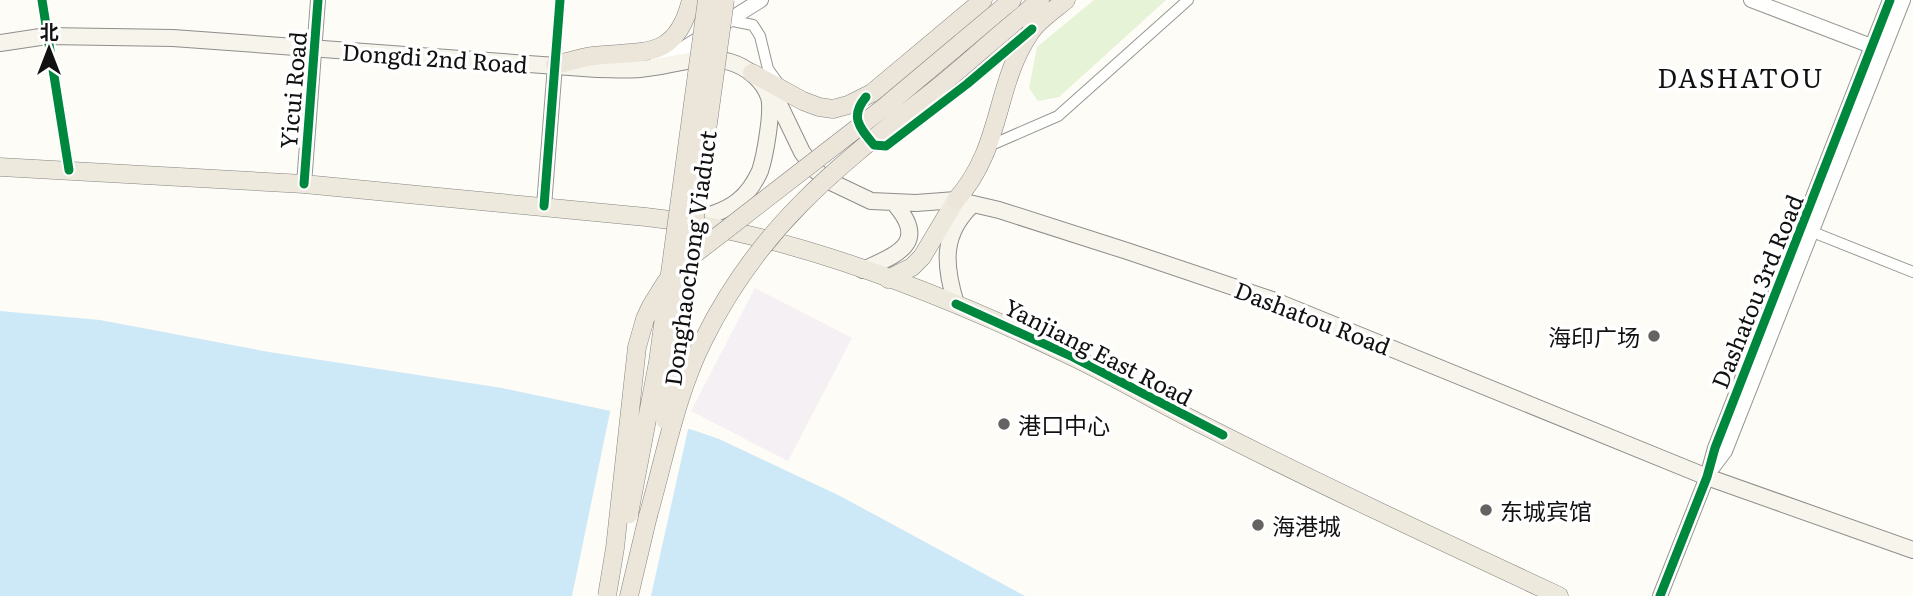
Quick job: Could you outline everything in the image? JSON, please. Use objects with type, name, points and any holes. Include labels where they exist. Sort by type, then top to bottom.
[{"type":"highway","points":[[555,65],[594,56],[646,53],[661,48],[683,22],[691,0]]},
{"type":"highway","name":"Donghaochong Viaduct","points":[[607,596],[629,514],[656,372],[706,0]]},
{"type":"highway","name":"Donghaochong Viaduct","points":[[648,516],[679,333],[724,0]]},
{"type":"highway","points":[[752,73],[803,101],[833,109],[866,97],[983,0]]},
{"type":"highway","points":[[607,596],[615,548],[637,347],[645,319],[666,282],[701,249],[887,106],[1012,0]]},
{"type":"highway","points":[[965,202],[989,146],[1019,50],[1024,24],[1040,0]]},
{"type":"highway","points":[[629,596],[681,398],[697,355],[729,294],[760,249],[778,226],[821,182],[1024,24],[1066,0]]},
{"type":"main road","name":"Dongdi 2nd Road","points":[[0,43],[47,36],[173,37],[314,50],[640,69],[713,60],[731,62],[752,73]]},
{"type":"main road","name":"Dashatou Road","points":[[752,73],[775,96],[802,152],[815,170],[829,181],[871,201],[965,202],[1114,246],[1275,301],[1707,477],[1913,550]]},
{"type":"main road","points":[[690,221],[722,212],[740,200],[753,185],[761,169],[770,100],[752,73]]},
{"type":"main road","name":"Yanjiang East Road","points":[[0,167],[304,184],[690,221],[823,256],[956,304],[1073,357],[1208,428],[1392,519],[1559,596]]},
{"type":"main road","points":[[863,270],[901,252],[907,244],[909,234],[906,222],[893,202]]},
{"type":"main road","points":[[888,279],[912,267],[965,202]]},
{"type":"main road","points":[[956,304],[947,276],[946,261],[948,247],[965,202]]},
{"type":"street","points":[[42,0],[69,170]]},
{"type":"street","name":"Yicui Road","points":[[304,184],[318,0]]},
{"type":"street","points":[[544,206],[560,0]]},
{"type":"street","points":[[640,69],[670,57],[761,0]]},
{"type":"street","points":[[989,146],[1058,116],[1188,0]]},
{"type":"street","points":[[1751,0],[1877,49]]},
{"type":"street","name":"Dashatou 3rd Road","points":[[1660,596],[1707,477],[1715,448],[1807,229],[1877,49],[1890,0]]},
{"type":"street","name":"Dashatou 3rd Road","points":[[1877,49],[1903,0]]},
{"type":"street","points":[[728,20],[753,24],[760,36],[768,69],[782,89]]},
{"type":"street","points":[[866,97],[859,106],[858,121],[874,145],[886,146],[956,92],[1024,24]]},
{"type":"street","points":[[1807,229],[1913,272]]},
{"type":"shaded area","points":[[755,288],[852,338],[788,461],[691,411]]},
{"type":"green space","points":[[1094,0],[1166,0],[1059,97],[1038,101],[1029,88],[1037,47]]},
{"type":"water","points":[[0,311],[100,320],[269,352],[502,388],[693,430],[719,439],[840,496],[1025,596],[0,596]]},
{"type":"pier","points":[[611,407],[689,425],[651,596],[572,596]]},
{"type":"cycle path","points":[[42,0],[69,170]]},
{"type":"cycle path","points":[[304,184],[318,0]]},
{"type":"cycle path","points":[[544,206],[560,0]]},
{"type":"cycle path","points":[[1660,596],[1890,0]]},
{"type":"cycle path","points":[[866,97],[858,111],[858,122],[874,145],[886,146],[967,84],[1032,29]]},
{"type":"cycle path","points":[[956,304],[1073,357],[1223,435]]},
{"type":"place","name":"海印广场","points":[[1654,336]]},
{"type":"place","name":"港口中心","points":[[1004,424]]},
{"type":"place","name":"东城宾馆","points":[[1486,510]]},
{"type":"place","name":"海港城","points":[[1258,525]]},
{"type":"district","name":"DASHATOU","points":[[1741,76]]}]
